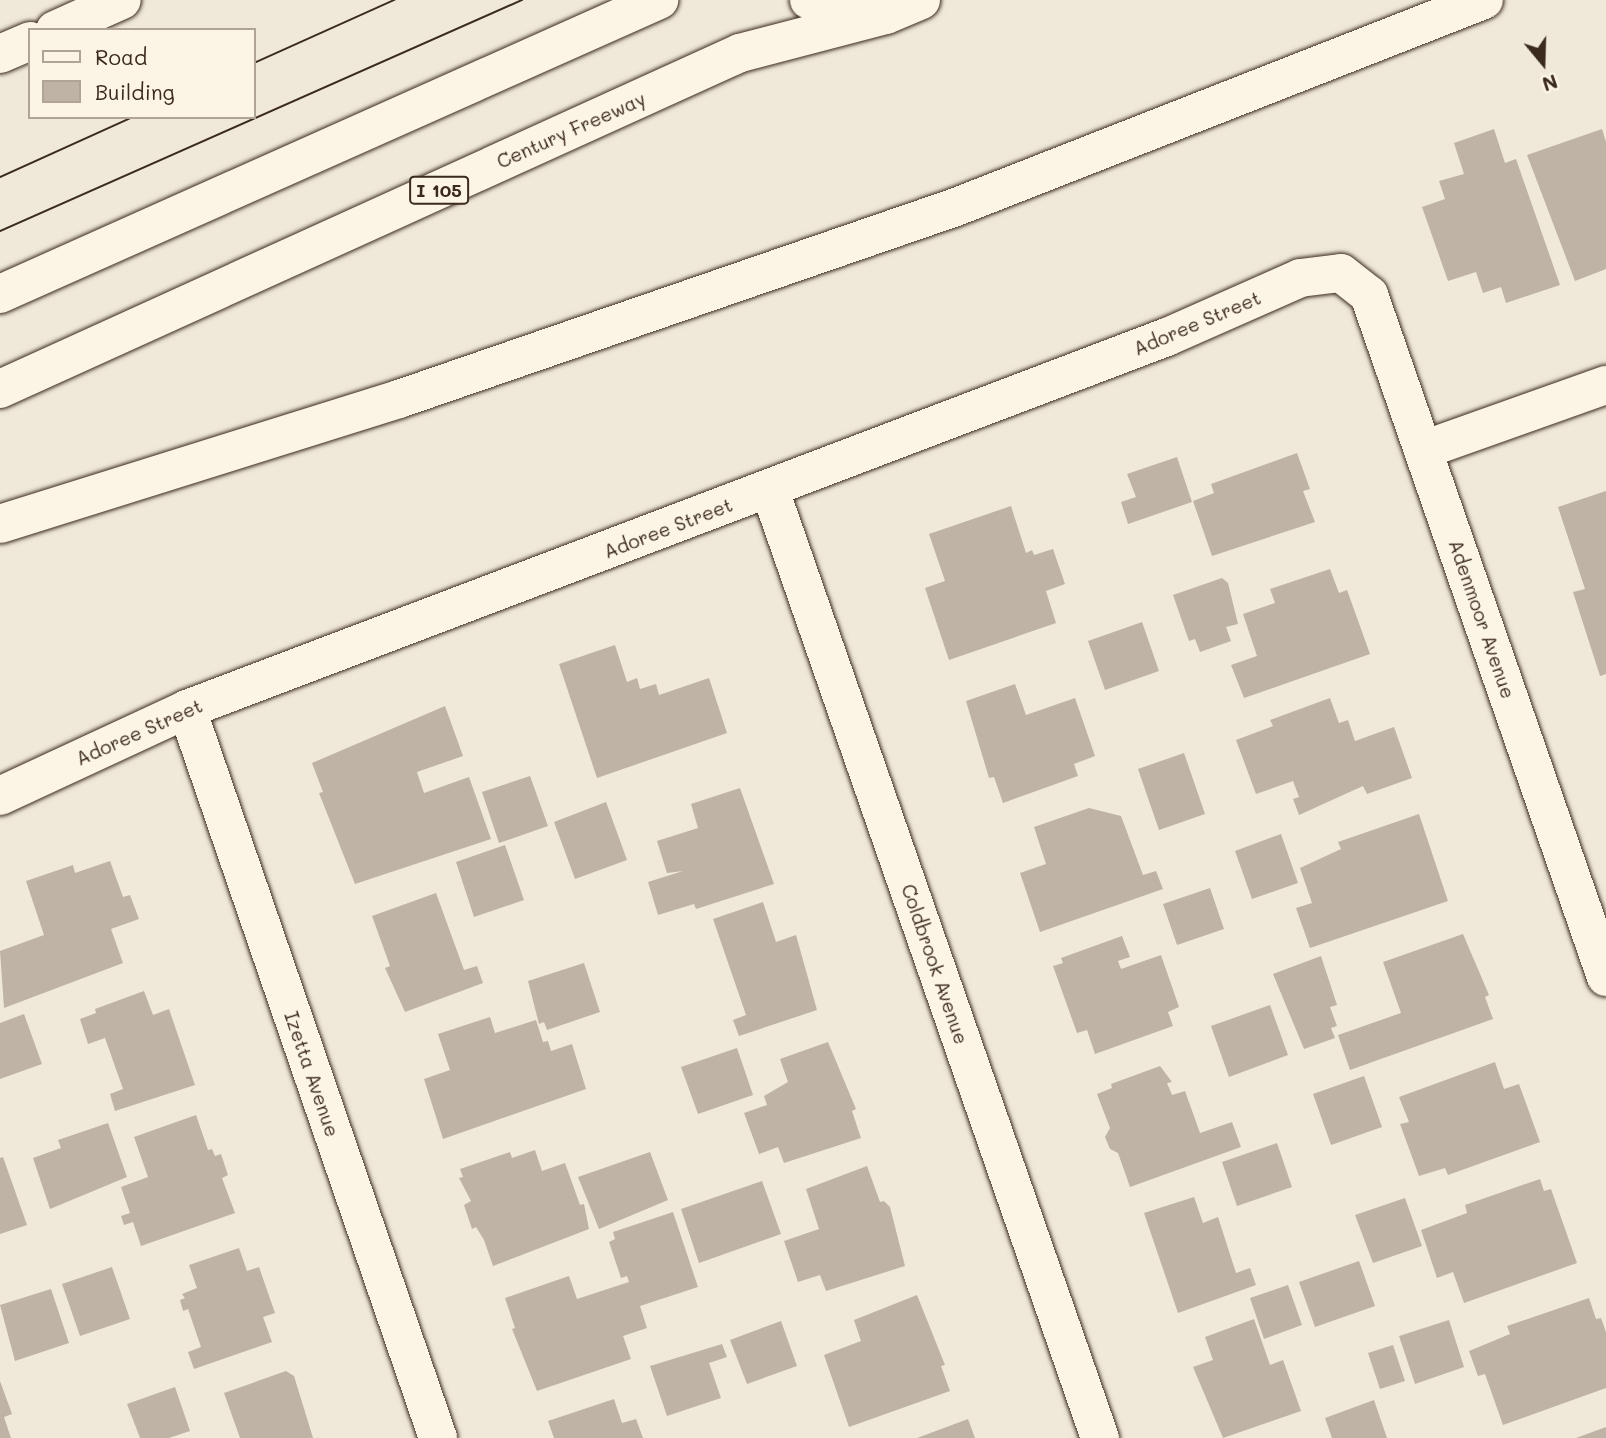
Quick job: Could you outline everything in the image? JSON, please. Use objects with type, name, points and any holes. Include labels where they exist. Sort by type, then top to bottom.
[{"type":"main road","points":[[59,28],[122,0]]},
{"type":"main road","points":[[0,294],[659,0]]},
{"type":"main road","points":[[810,0],[886,15]]},
{"type":"main road","name":"Century Freeway","points":[[0,389],[740,52],[886,15],[921,0]]},
{"type":"main road","points":[[0,524],[399,399],[944,211],[1484,0]]},
{"type":"main road","points":[[0,54],[28,42]]},
{"type":"main road","name":"Adenmoor Avenue","points":[[1340,274],[1368,295],[1606,977]]},
{"type":"main road","name":"Adoree Street","points":[[0,796],[187,709],[770,490],[1167,337],[1300,278],[1340,274]]},
{"type":"main road","points":[[1423,450],[1606,385]]},
{"type":"main road","name":"Coldbrook Avenue","points":[[770,490],[1100,1438]]},
{"type":"main road","name":"Izetta Avenue","points":[[187,709],[438,1438]]},
{"type":"building","points":[[1494,129],[1505,163],[1516,159],[1560,285],[1506,303],[1501,287],[1483,293],[1476,272],[1448,281],[1422,207],[1445,199],[1439,181],[1464,174],[1454,143]]},
{"type":"building","points":[[1602,129],[1606,142],[1606,269],[1575,281],[1527,155]]},
{"type":"building","points":[[1297,453],[1310,489],[1303,491],[1315,522],[1212,556],[1193,501],[1214,493],[1211,484]]},
{"type":"building","points":[[1177,457],[1192,502],[1128,524],[1121,502],[1136,497],[1127,474]]},
{"type":"building","points":[[1606,491],[1606,674],[1600,676],[1573,592],[1585,589],[1558,507]]},
{"type":"building","points":[[1011,506],[1026,553],[1032,550],[1034,555],[1053,549],[1065,584],[1046,591],[1056,623],[949,660],[925,588],[945,581],[929,534]]},
{"type":"building","points":[[1330,569],[1339,593],[1347,590],[1370,654],[1244,698],[1231,665],[1257,656],[1243,614],[1275,603],[1270,589]]},
{"type":"building","points":[[1222,578],[1228,583],[1238,624],[1226,627],[1231,641],[1200,652],[1195,639],[1189,641],[1173,595]]},
{"type":"building","points":[[1142,622],[1159,671],[1105,690],[1088,641]]},
{"type":"building","points":[[615,645],[627,682],[637,678],[640,689],[656,684],[659,695],[709,678],[727,733],[597,778],[559,664]]},
{"type":"building","points":[[1015,684],[1026,715],[1075,698],[1095,756],[1074,764],[1078,776],[1003,803],[994,777],[989,778],[966,701]]},
{"type":"building","points":[[1330,698],[1339,723],[1348,720],[1355,741],[1394,727],[1412,778],[1367,794],[1363,786],[1299,815],[1293,799],[1299,797],[1293,781],[1256,794],[1236,740],[1273,726],[1270,720]]},
{"type":"building","points":[[445,706],[463,756],[417,772],[424,793],[469,777],[491,839],[355,884],[319,793],[323,792],[312,763]]},
{"type":"building","points":[[1184,753],[1205,814],[1159,830],[1138,769]]},
{"type":"building","points":[[530,776],[548,826],[499,843],[482,792]]},
{"type":"building","points":[[740,788],[774,884],[696,909],[694,904],[658,915],[648,882],[683,871],[667,873],[657,841],[698,828],[691,804]]},
{"type":"building","points":[[606,802],[627,860],[575,879],[554,822]]},
{"type":"building","points":[[1089,808],[1121,816],[1143,875],[1156,871],[1163,889],[1040,932],[1020,873],[1046,864],[1034,827]]},
{"type":"building","points":[[1419,814],[1448,901],[1310,948],[1296,908],[1312,903],[1300,868],[1341,849],[1338,842]]},
{"type":"building","points":[[1281,834],[1298,883],[1252,899],[1235,851]]},
{"type":"building","points":[[505,845],[524,900],[474,917],[456,862]]},
{"type":"building","points":[[110,861],[123,897],[130,895],[139,919],[111,929],[123,963],[4,1008],[0,951],[44,935],[26,881],[73,865],[75,873]]},
{"type":"building","points":[[1210,888],[1224,929],[1177,945],[1163,904]]},
{"type":"building","points":[[436,893],[464,970],[477,966],[483,983],[405,1012],[385,968],[390,966],[372,916]]},
{"type":"building","points":[[763,902],[776,942],[796,935],[817,1010],[739,1036],[733,1020],[746,1015],[713,919]]},
{"type":"building","points":[[1463,934],[1489,995],[1485,997],[1493,1019],[1350,1070],[1338,1035],[1401,1013],[1383,962]]},
{"type":"building","points":[[1122,936],[1130,957],[1118,961],[1121,969],[1161,955],[1179,1007],[1168,1012],[1173,1026],[1095,1054],[1087,1030],[1077,1033],[1053,966],[1063,963],[1061,958]]},
{"type":"building","points":[[1321,956],[1337,1005],[1330,1007],[1337,1026],[1331,1028],[1335,1038],[1304,1049],[1273,974]]},
{"type":"building","points":[[584,963],[600,1012],[547,1030],[544,1022],[539,1024],[528,981]]},
{"type":"building","points":[[144,991],[153,1015],[169,1009],[195,1085],[115,1111],[110,1094],[123,1089],[105,1038],[88,1044],[80,1019],[96,1013],[95,1009]]},
{"type":"building","points":[[1270,1005],[1288,1055],[1229,1077],[1211,1026]]},
{"type":"building","points":[[24,1014],[42,1064],[0,1079],[0,1023]]},
{"type":"building","points":[[490,1017],[495,1033],[536,1020],[543,1042],[548,1041],[551,1051],[572,1044],[586,1089],[443,1139],[424,1079],[450,1070],[438,1034]]},
{"type":"building","points":[[828,1042],[856,1109],[852,1111],[861,1138],[784,1163],[778,1147],[759,1154],[744,1113],[767,1105],[764,1096],[788,1082],[780,1059]]},
{"type":"building","points":[[737,1048],[753,1095],[698,1114],[681,1067]]},
{"type":"building","points":[[1495,1062],[1504,1089],[1519,1084],[1540,1142],[1448,1175],[1445,1168],[1419,1176],[1400,1124],[1409,1122],[1399,1097]]},
{"type":"building","points":[[1160,1066],[1172,1082],[1167,1083],[1172,1095],[1185,1091],[1200,1133],[1232,1122],[1241,1147],[1130,1187],[1118,1153],[1110,1149],[1105,1137],[1110,1128],[1097,1094],[1112,1088],[1111,1084]]},
{"type":"building","points":[[1364,1076],[1382,1127],[1331,1145],[1313,1094]]},
{"type":"building","points":[[196,1115],[208,1150],[212,1149],[215,1156],[221,1154],[228,1175],[222,1178],[235,1213],[141,1246],[133,1222],[124,1225],[121,1216],[130,1213],[121,1187],[148,1177],[134,1137]]},
{"type":"building","points":[[108,1123],[127,1177],[50,1209],[33,1158],[61,1148],[58,1140]]},
{"type":"building","points":[[1277,1143],[1292,1187],[1237,1206],[1222,1162]]},
{"type":"building","points":[[535,1150],[542,1171],[565,1163],[580,1205],[584,1204],[589,1229],[493,1266],[484,1240],[476,1227],[472,1229],[464,1205],[471,1201],[459,1178],[463,1177],[460,1169],[510,1152],[512,1158]]},
{"type":"building","points":[[650,1152],[668,1200],[599,1229],[578,1177]]},
{"type":"building","points":[[3,1157],[27,1225],[0,1234],[0,1158]]},
{"type":"building","points":[[867,1166],[880,1202],[884,1201],[890,1207],[905,1266],[826,1291],[820,1275],[798,1282],[784,1241],[819,1229],[806,1189]]},
{"type":"building","points":[[1540,1179],[1544,1191],[1551,1189],[1577,1263],[1464,1303],[1453,1272],[1437,1278],[1421,1230],[1467,1213],[1465,1205]]},
{"type":"building","points":[[762,1181],[781,1234],[699,1263],[681,1209]]},
{"type":"building","points":[[1194,1197],[1203,1223],[1218,1217],[1236,1273],[1250,1268],[1256,1285],[1178,1313],[1144,1213]]},
{"type":"building","points":[[1405,1198],[1422,1246],[1373,1263],[1355,1215]]},
{"type":"building","points":[[673,1212],[698,1287],[640,1306],[647,1328],[623,1336],[631,1359],[537,1391],[512,1329],[515,1328],[505,1298],[569,1276],[577,1299],[629,1282],[627,1276],[621,1278],[609,1242],[615,1239],[613,1232]]},
{"type":"building","points":[[239,1248],[247,1271],[259,1267],[275,1313],[263,1317],[272,1342],[194,1369],[188,1352],[201,1347],[188,1309],[183,1311],[180,1300],[185,1298],[182,1294],[197,1288],[189,1265]]},
{"type":"building","points":[[1359,1261],[1375,1306],[1315,1327],[1299,1282]]},
{"type":"building","points":[[112,1267],[130,1319],[80,1336],[62,1284]]},
{"type":"building","points":[[1288,1285],[1302,1325],[1264,1339],[1250,1298]]},
{"type":"building","points":[[51,1289],[69,1343],[15,1361],[0,1305]]},
{"type":"building","points":[[917,1295],[945,1365],[941,1366],[950,1391],[849,1427],[824,1355],[861,1341],[854,1320]]},
{"type":"building","points":[[1589,1298],[1596,1319],[1601,1318],[1606,1332],[1606,1388],[1503,1425],[1485,1374],[1478,1376],[1469,1351],[1510,1334],[1507,1326]]},
{"type":"building","points":[[1254,1319],[1270,1365],[1283,1360],[1301,1411],[1223,1438],[1193,1367],[1213,1360],[1205,1337]]},
{"type":"building","points":[[1449,1320],[1464,1367],[1415,1384],[1399,1336]]},
{"type":"building","points":[[781,1321],[797,1366],[747,1384],[730,1340]]},
{"type":"building","points":[[722,1344],[727,1357],[709,1363],[721,1398],[667,1416],[650,1366]]},
{"type":"building","points":[[1393,1345],[1405,1381],[1380,1389],[1368,1353]]},
{"type":"building","points":[[286,1371],[294,1376],[313,1438],[240,1438],[224,1393]]},
{"type":"building","points":[[0,1381],[12,1414],[4,1417],[11,1438],[0,1438]]},
{"type":"building","points":[[175,1387],[190,1431],[169,1438],[140,1438],[127,1404]]},
{"type":"building","points":[[614,1399],[622,1423],[636,1419],[643,1438],[554,1438],[548,1421]]},
{"type":"building","points":[[1374,1400],[1387,1438],[1332,1438],[1325,1418]]},
{"type":"building","points":[[968,1419],[975,1438],[917,1438]]},
{"type":"building","points":[[1606,1427],[1606,1438],[1576,1438]]},
{"type":"tram line","points":[[256,62],[394,0]]},
{"type":"tram line","points":[[256,118],[522,0]]},
{"type":"tram line","points":[[0,177],[129,119]]},
{"type":"tram line","points":[[0,231],[253,119]]}]
